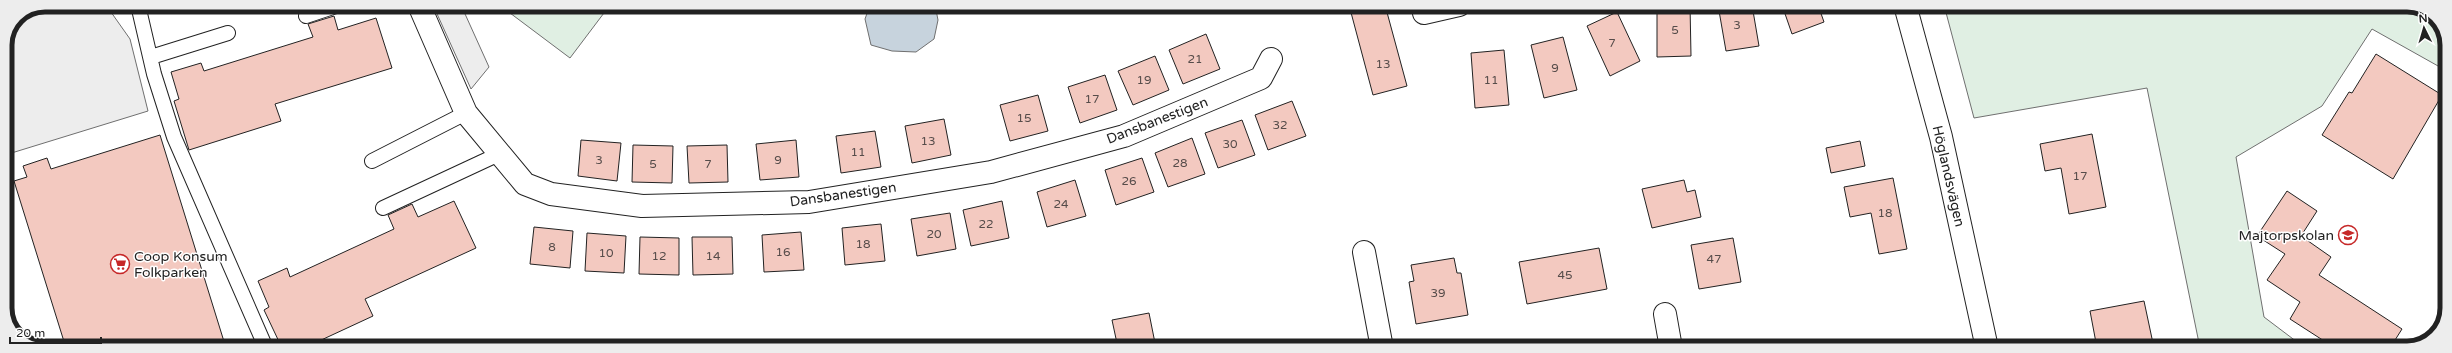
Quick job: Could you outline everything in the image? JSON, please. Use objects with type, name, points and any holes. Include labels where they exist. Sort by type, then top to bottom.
[{"type":"street","name":"Dansbanestigen","points":[[422,12],[466,113],[499,154],[526,184],[551,194],[642,206],[809,202],[991,172],[1124,136],[1261,78],[1271,59]]},
{"type":"street","points":[[1424,13],[1428,12]]},
{"type":"street","name":"Höglandsvägen","points":[[1907,12],[1941,137],[1985,341]]},
{"type":"street","points":[[1364,252],[1381,341]]},
{"type":"street","points":[[1665,314],[1671,341]]},
{"type":"lane","points":[[140,12],[150,57],[174,137],[263,341]]},
{"type":"lane","points":[[306,16],[318,12]]},
{"type":"lane","points":[[150,57],[228,33]]},
{"type":"lane","points":[[372,161],[466,113]]},
{"type":"lane","points":[[383,208],[499,154]]},
{"type":"green space","points":[[511,12],[605,12],[570,58],[510,13]]},
{"type":"green space","points":[[1946,12],[2411,12],[2422,15],[2437,30],[2439,36],[2440,67],[2372,29],[2322,106],[2236,157],[2264,317],[2296,341],[2199,341],[2147,88],[1974,118]]},
{"type":"shaded area","points":[[111,12],[130,39],[148,111],[12,153],[12,45],[15,32],[18,27],[27,18],[38,13]]},
{"type":"shaded area","points":[[436,12],[464,12],[489,67],[471,89]]},
{"type":"shaded area","points":[[868,12],[936,12],[938,20],[934,39],[916,52],[892,51],[871,45],[865,19]]},
{"type":"building","points":[[1351,12],[1387,12],[1407,86],[1373,95]]},
{"type":"building","points":[[1617,12],[1640,61],[1610,76],[1587,26]]},
{"type":"building","points":[[1657,12],[1690,12],[1691,56],[1657,57]]},
{"type":"building","points":[[1719,12],[1753,12],[1759,46],[1726,51]]},
{"type":"building","points":[[1784,12],[1820,12],[1824,22],[1792,34]]},
{"type":"building","points":[[334,16],[338,30],[376,18],[392,68],[275,104],[281,121],[189,150],[174,101],[179,99],[171,72],[201,63],[204,71],[313,37],[308,24]]},
{"type":"building","points":[[1206,34],[1220,69],[1183,84],[1169,50]]},
{"type":"building","points":[[1563,37],[1577,90],[1544,98],[1531,45]]},
{"type":"building","points":[[1504,50],[1509,105],[1475,108],[1471,53]]},
{"type":"building","points":[[2376,54],[2440,94],[2440,98],[2393,179],[2322,135],[2349,92],[2352,93]]},
{"type":"building","points":[[1155,56],[1169,90],[1133,105],[1118,71]]},
{"type":"building","points":[[1105,75],[1117,110],[1080,123],[1068,87]]},
{"type":"building","points":[[1038,95],[1048,131],[1010,141],[1000,105]]},
{"type":"building","points":[[1292,101],[1306,136],[1268,150],[1255,115]]},
{"type":"building","points":[[944,119],[951,155],[912,163],[905,126]]},
{"type":"building","points":[[1242,120],[1255,155],[1218,168],[1205,133]]},
{"type":"building","points":[[875,131],[881,167],[841,173],[836,136]]},
{"type":"building","points":[[2092,134],[2106,207],[2069,214],[2061,168],[2045,171],[2040,144]]},
{"type":"building","name":"Coop Konsum Folkparken","points":[[160,135],[224,341],[64,341],[14,181],[27,177],[23,166],[47,158],[51,169]]},
{"type":"building","points":[[1192,138],[1205,174],[1168,187],[1155,153]]},
{"type":"building","points":[[581,140],[621,143],[617,181],[578,176]]},
{"type":"building","points":[[796,140],[799,177],[760,180],[756,144]]},
{"type":"building","points":[[1860,141],[1865,166],[1831,173],[1826,148]]},
{"type":"building","points":[[633,145],[673,146],[672,183],[632,182]]},
{"type":"building","points":[[727,145],[728,182],[689,183],[687,146]]},
{"type":"building","points":[[1142,158],[1154,192],[1116,205],[1105,170]]},
{"type":"building","points":[[1893,178],[1907,249],[1879,254],[1871,213],[1850,217],[1844,187]]},
{"type":"building","points":[[1075,180],[1086,216],[1047,227],[1037,192]]},
{"type":"building","points":[[1684,180],[1687,192],[1695,190],[1701,217],[1652,228],[1642,189]]},
{"type":"building","points":[[2287,191],[2317,211],[2301,236],[2331,257],[2319,275],[2402,329],[2394,341],[2324,341],[2290,319],[2300,302],[2267,280],[2285,254],[2257,236]]},
{"type":"building","points":[[454,201],[476,248],[365,299],[373,316],[319,341],[279,341],[264,310],[269,307],[258,281],[287,268],[290,277],[394,229],[388,215],[412,204],[418,217]]},
{"type":"building","points":[[1002,201],[1009,238],[971,246],[963,210]]},
{"type":"building","points":[[950,213],[956,249],[917,256],[911,219]]},
{"type":"building","points":[[881,224],[885,261],[845,265],[842,228]]},
{"type":"building","points":[[534,227],[573,231],[570,268],[530,264]]},
{"type":"building","points":[[801,232],[804,270],[764,272],[762,235]]},
{"type":"building","points":[[587,233],[626,236],[624,273],[585,271]]},
{"type":"building","points":[[640,237],[679,238],[679,275],[639,274]]},
{"type":"building","points":[[692,237],[732,237],[733,274],[693,275]]},
{"type":"building","points":[[1733,238],[1741,282],[1699,289],[1691,245]]},
{"type":"building","points":[[1599,248],[1607,289],[1527,304],[1519,262]]},
{"type":"building","points":[[1454,258],[1457,273],[1461,273],[1468,315],[1416,324],[1409,282],[1414,281],[1411,265]]},
{"type":"building","points":[[2144,301],[2153,341],[2096,341],[2090,311]]},
{"type":"building","points":[[1149,313],[1155,341],[1116,341],[1112,320]]},
{"type":"place","name":"Majtorpskolan","points":[[2348,235]]},
{"type":"place","name":"Coop Konsum Folkparken","points":[[120,264]]}]
